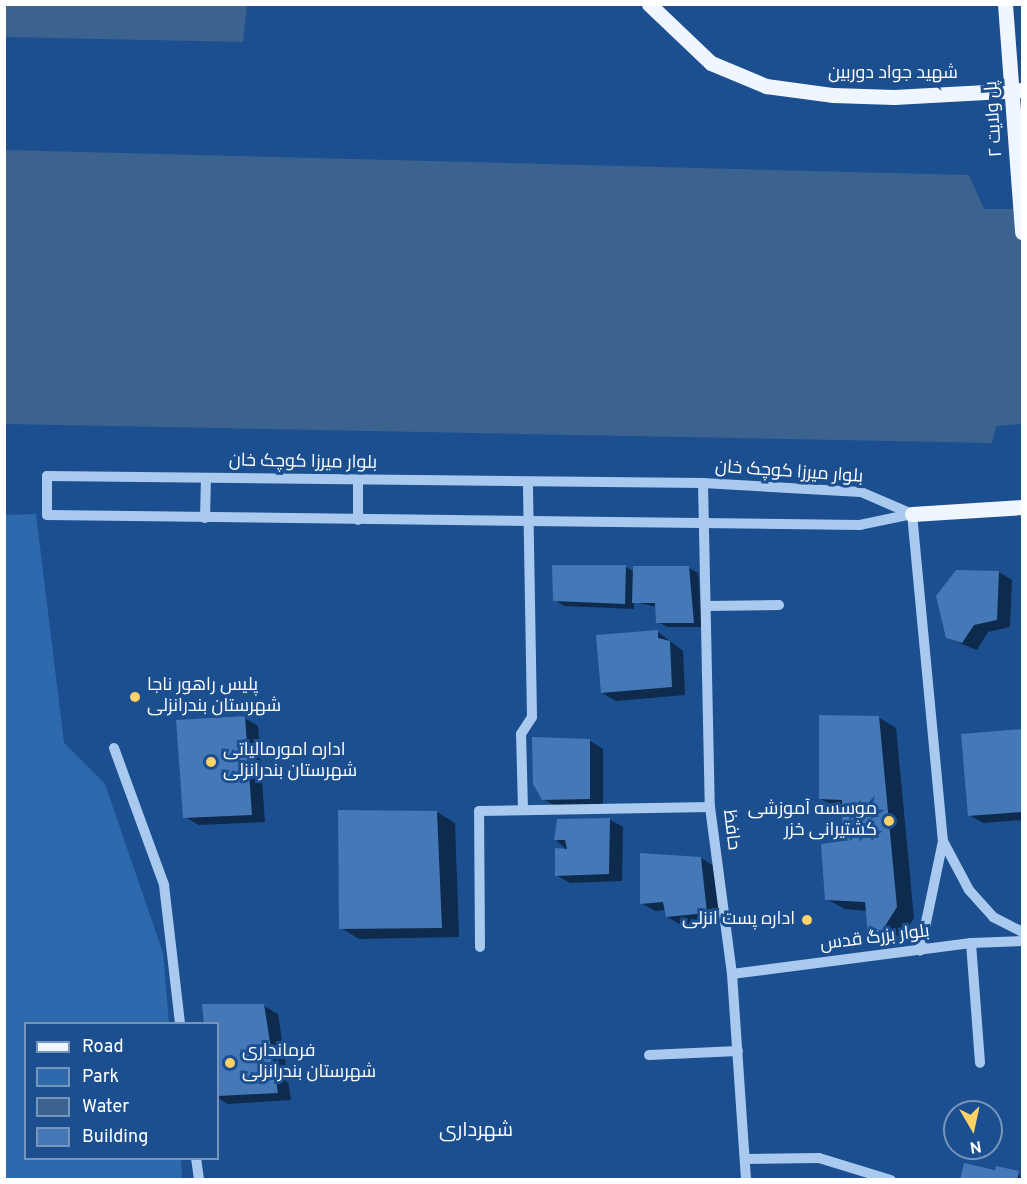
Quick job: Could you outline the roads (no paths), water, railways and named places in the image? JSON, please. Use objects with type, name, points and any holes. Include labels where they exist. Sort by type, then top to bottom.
[{"type":"main road","name":"شهید جواد دوربین","points":[[649,4],[711,63],[766,86],[833,95],[894,97],[1023,90]]},
{"type":"main road","name":"پل ولایت ۲","points":[[1005,4],[1023,232]]},
{"type":"main road","points":[[912,514],[1023,507]]},
{"type":"street","name":"بلوار میرزا کوچک خان","points":[[47,476],[702,483],[861,492],[912,514],[860,525],[704,521],[529,523],[47,514],[47,476]]},
{"type":"street","points":[[205,518],[206,478]]},
{"type":"street","points":[[358,480],[358,520]]},
{"type":"street","points":[[523,809],[521,734],[532,717],[528,482]]},
{"type":"street","name":"حافظ","points":[[702,483],[710,807],[732,974],[746,1179]]},
{"type":"street","points":[[912,514],[943,841],[920,951]]},
{"type":"street","points":[[706,606],[779,605]]},
{"type":"street","points":[[114,748],[164,885],[180,1022]]},
{"type":"street","points":[[480,947],[479,811],[710,807]]},
{"type":"street","points":[[943,841],[969,890],[993,918],[1023,932]]},
{"type":"street","name":"بلوار بزرگ قدس","points":[[732,974],[971,943],[1023,941]]},
{"type":"street","points":[[971,943],[981,1063]]},
{"type":"street","points":[[649,1055],[738,1051]]},
{"type":"street","points":[[745,1160],[819,1158],[891,1179]]},
{"type":"street","points":[[196,1160],[199,1179]]},
{"type":"water","points":[[5,4],[247,5],[243,42],[5,37]]},
{"type":"water","points":[[5,150],[969,175],[984,209],[1022,209],[1022,424],[996,426],[992,443],[5,424]]},
{"type":"place","name":"پلیس راهور ناجا شهرستان بندرانزلی","points":[[135,697]]},
{"type":"place","name":"اداره امورمالیاتی شهرستان بندرانزلی","points":[[211,762]]},
{"type":"place","name":"موسسه آموزشی کشتیرانی خزر","points":[[889,821]]},
{"type":"place","name":"اداره پست انزلی","points":[[807,920]]},
{"type":"place","name":"فرمانداری شهرستان بندرانزلی","points":[[230,1063]]},
{"type":"district","name":"شهرداری","points":[[476,1131]]}]
